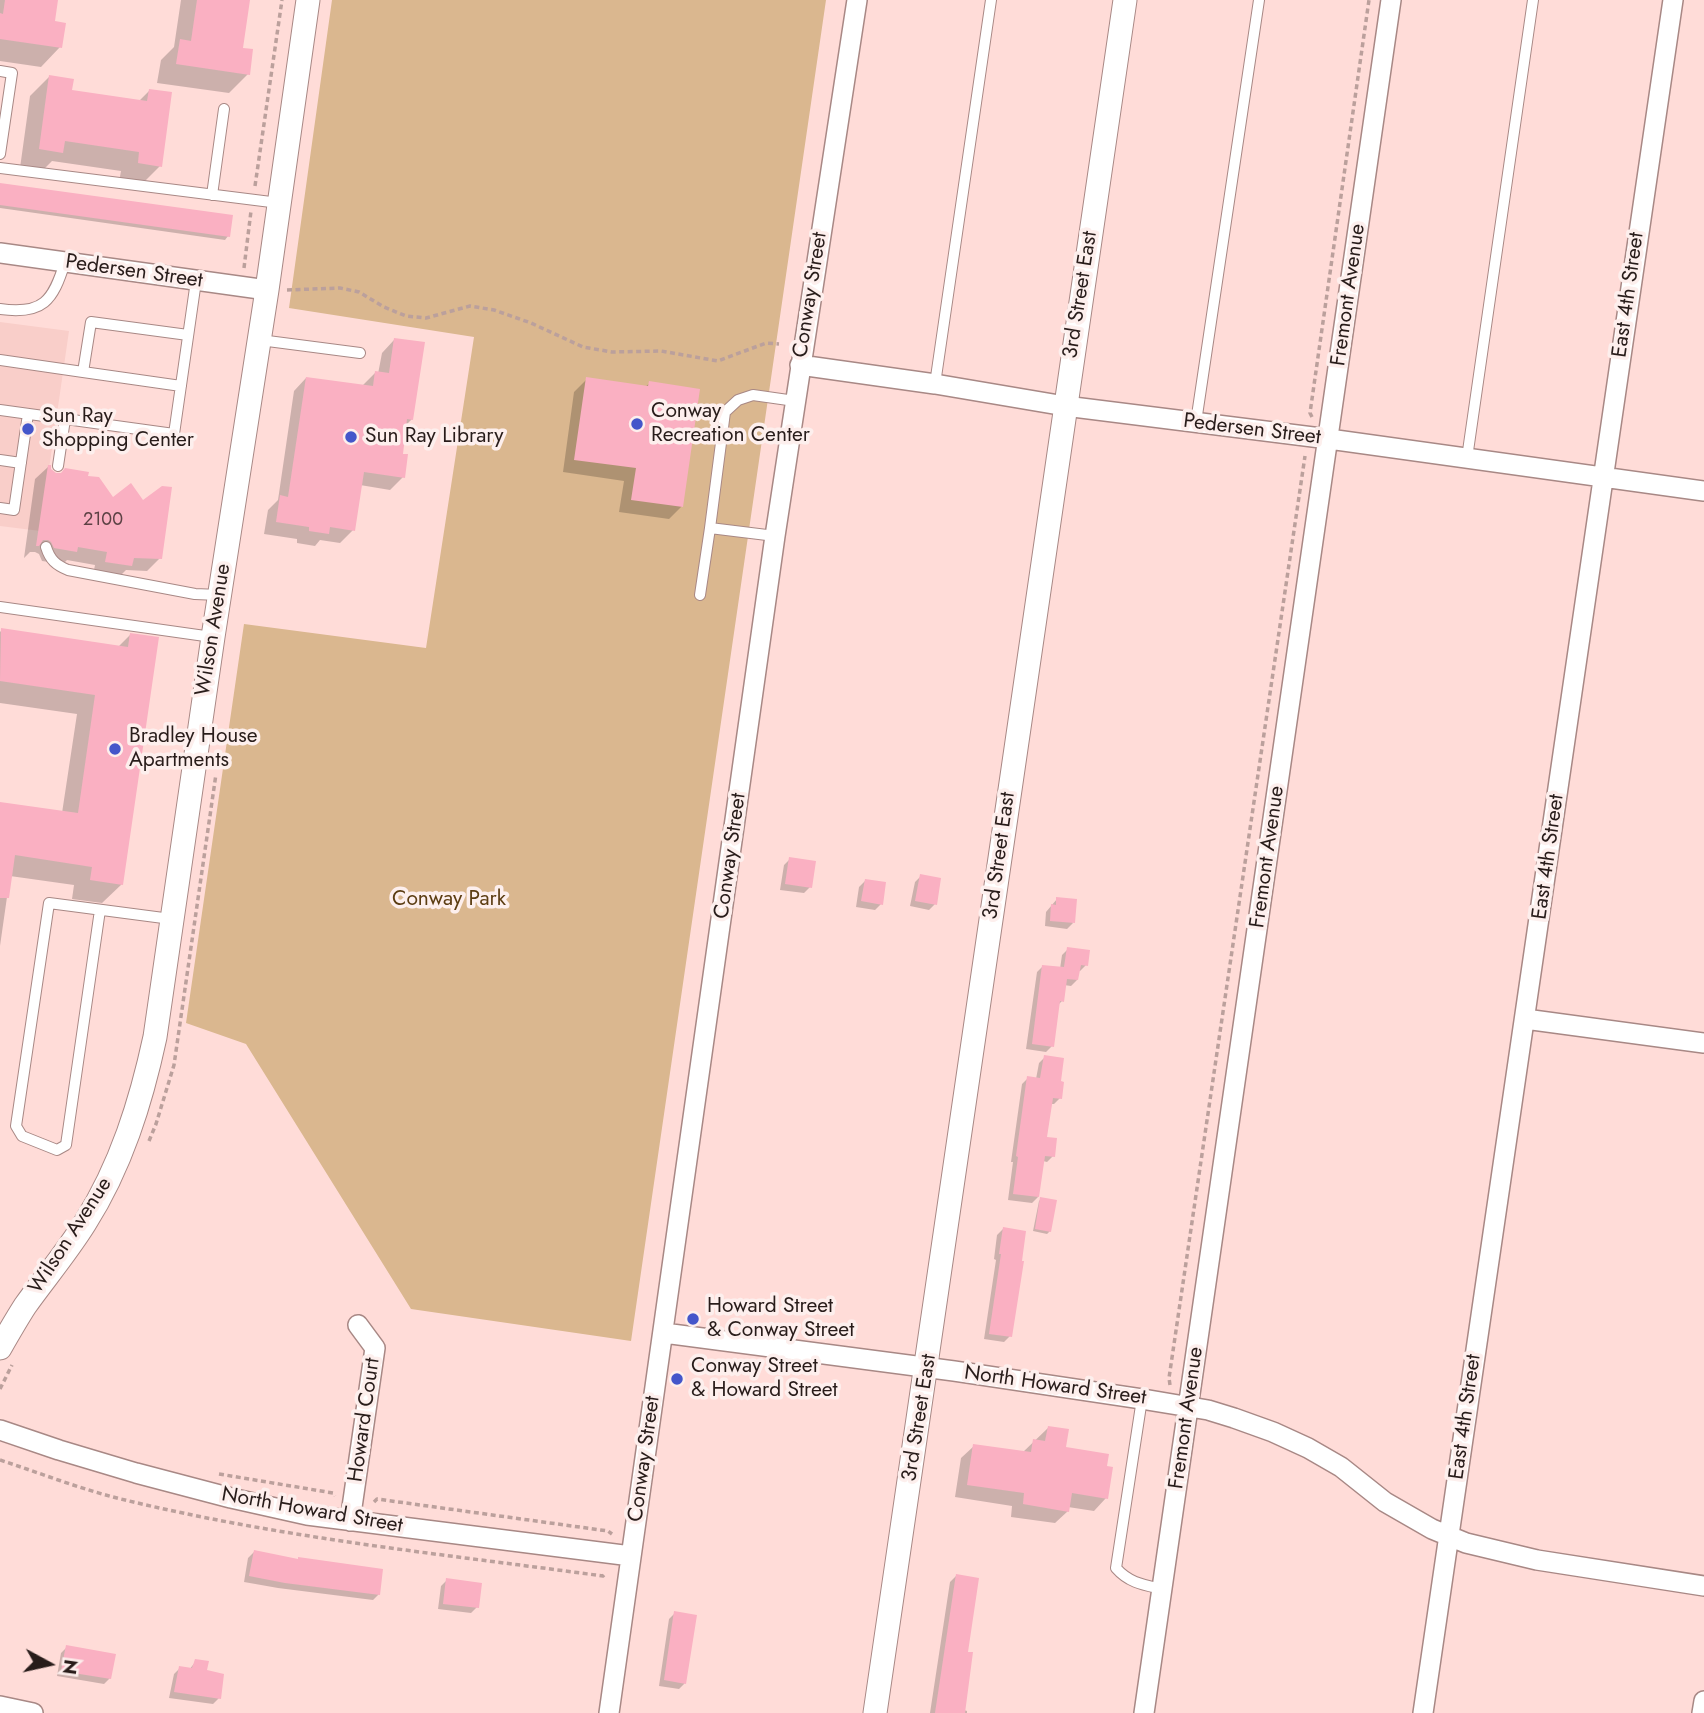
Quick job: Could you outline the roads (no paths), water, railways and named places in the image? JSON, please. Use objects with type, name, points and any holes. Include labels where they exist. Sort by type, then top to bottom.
[{"type":"street","name":"Wilson Avenue","points":[[0,1348],[24,1308],[92,1210],[114,1169],[147,1076],[260,340],[308,0]]},
{"type":"street","name":"Conway Street","points":[[609,1713],[775,536],[857,0]]},
{"type":"street","name":"3rd Street East","points":[[875,1713],[928,1368],[1125,0]]},
{"type":"street","name":"Fremont Avenue","points":[[1144,1713],[1391,0]]},
{"type":"street","name":"East 4th Street","points":[[1423,1713],[1673,0]]},
{"type":"street","name":"Pedersen Street","points":[[0,253],[267,290]]},
{"type":"street","name":"Pedersen Street","points":[[800,365],[1065,405],[1704,491]]},
{"type":"street","points":[[1525,1020],[1704,1043]]},
{"type":"street","name":"Howard Court","points":[[350,1521],[375,1348],[358,1325]]},
{"type":"street","name":"North Howard Street","points":[[664,1332],[1188,1406],[1234,1418],[1308,1448],[1341,1467],[1385,1502],[1432,1529],[1466,1544],[1537,1560],[1704,1587]]},
{"type":"street","name":"North Howard Street","points":[[0,1430],[148,1477],[307,1515],[631,1556]]},
{"type":"street","points":[[1702,1713],[1704,1701]]},
{"type":"street","points":[[0,1706],[33,1713]]},
{"type":"lane","points":[[935,384],[991,0]]},
{"type":"lane","points":[[1196,422],[1259,0]]},
{"type":"lane","points":[[1467,458],[1533,0]]},
{"type":"lane","points":[[0,71],[12,73],[0,154]]},
{"type":"lane","points":[[212,195],[224,109]]},
{"type":"lane","points":[[0,168],[280,204]]},
{"type":"lane","points":[[0,310],[27,311],[37,308],[54,291],[65,262]]},
{"type":"lane","points":[[0,410],[174,434],[196,281]]},
{"type":"lane","points":[[83,372],[91,322],[188,335]]},
{"type":"lane","points":[[260,340],[360,353]]},
{"type":"lane","points":[[0,360],[180,386]]},
{"type":"lane","points":[[700,595],[725,412],[738,400],[753,396],[795,401]]},
{"type":"lane","points":[[0,508],[14,510],[29,414]]},
{"type":"lane","points":[[58,466],[65,419]]},
{"type":"lane","points":[[0,460],[21,463]]},
{"type":"lane","points":[[710,528],[775,536]]},
{"type":"lane","points":[[46,547],[50,558],[58,566],[68,570],[195,594],[219,595]]},
{"type":"lane","points":[[0,607],[213,637]]},
{"type":"lane","points":[[100,910],[66,1145],[57,1150],[22,1136],[16,1126],[49,903],[172,919]]},
{"type":"lane","points":[[1142,1399],[1116,1568],[1123,1576],[1139,1584],[1162,1588]]},
{"type":"place","name":"Conway Recreation Center","points":[[637,424]]},
{"type":"place","name":"Sun Ray Shopping Center","points":[[28,429]]},
{"type":"place","name":"Sun Ray Library","points":[[351,437]]},
{"type":"place","name":"Bradley House Apartments","points":[[115,749]]},
{"type":"place","name":"Howard Street & Conway Street","points":[[693,1319]]},
{"type":"place","name":"Conway Street & Howard Street","points":[[677,1379]]},
{"type":"park label","name":"Conway Park","points":[[449,900]]}]
